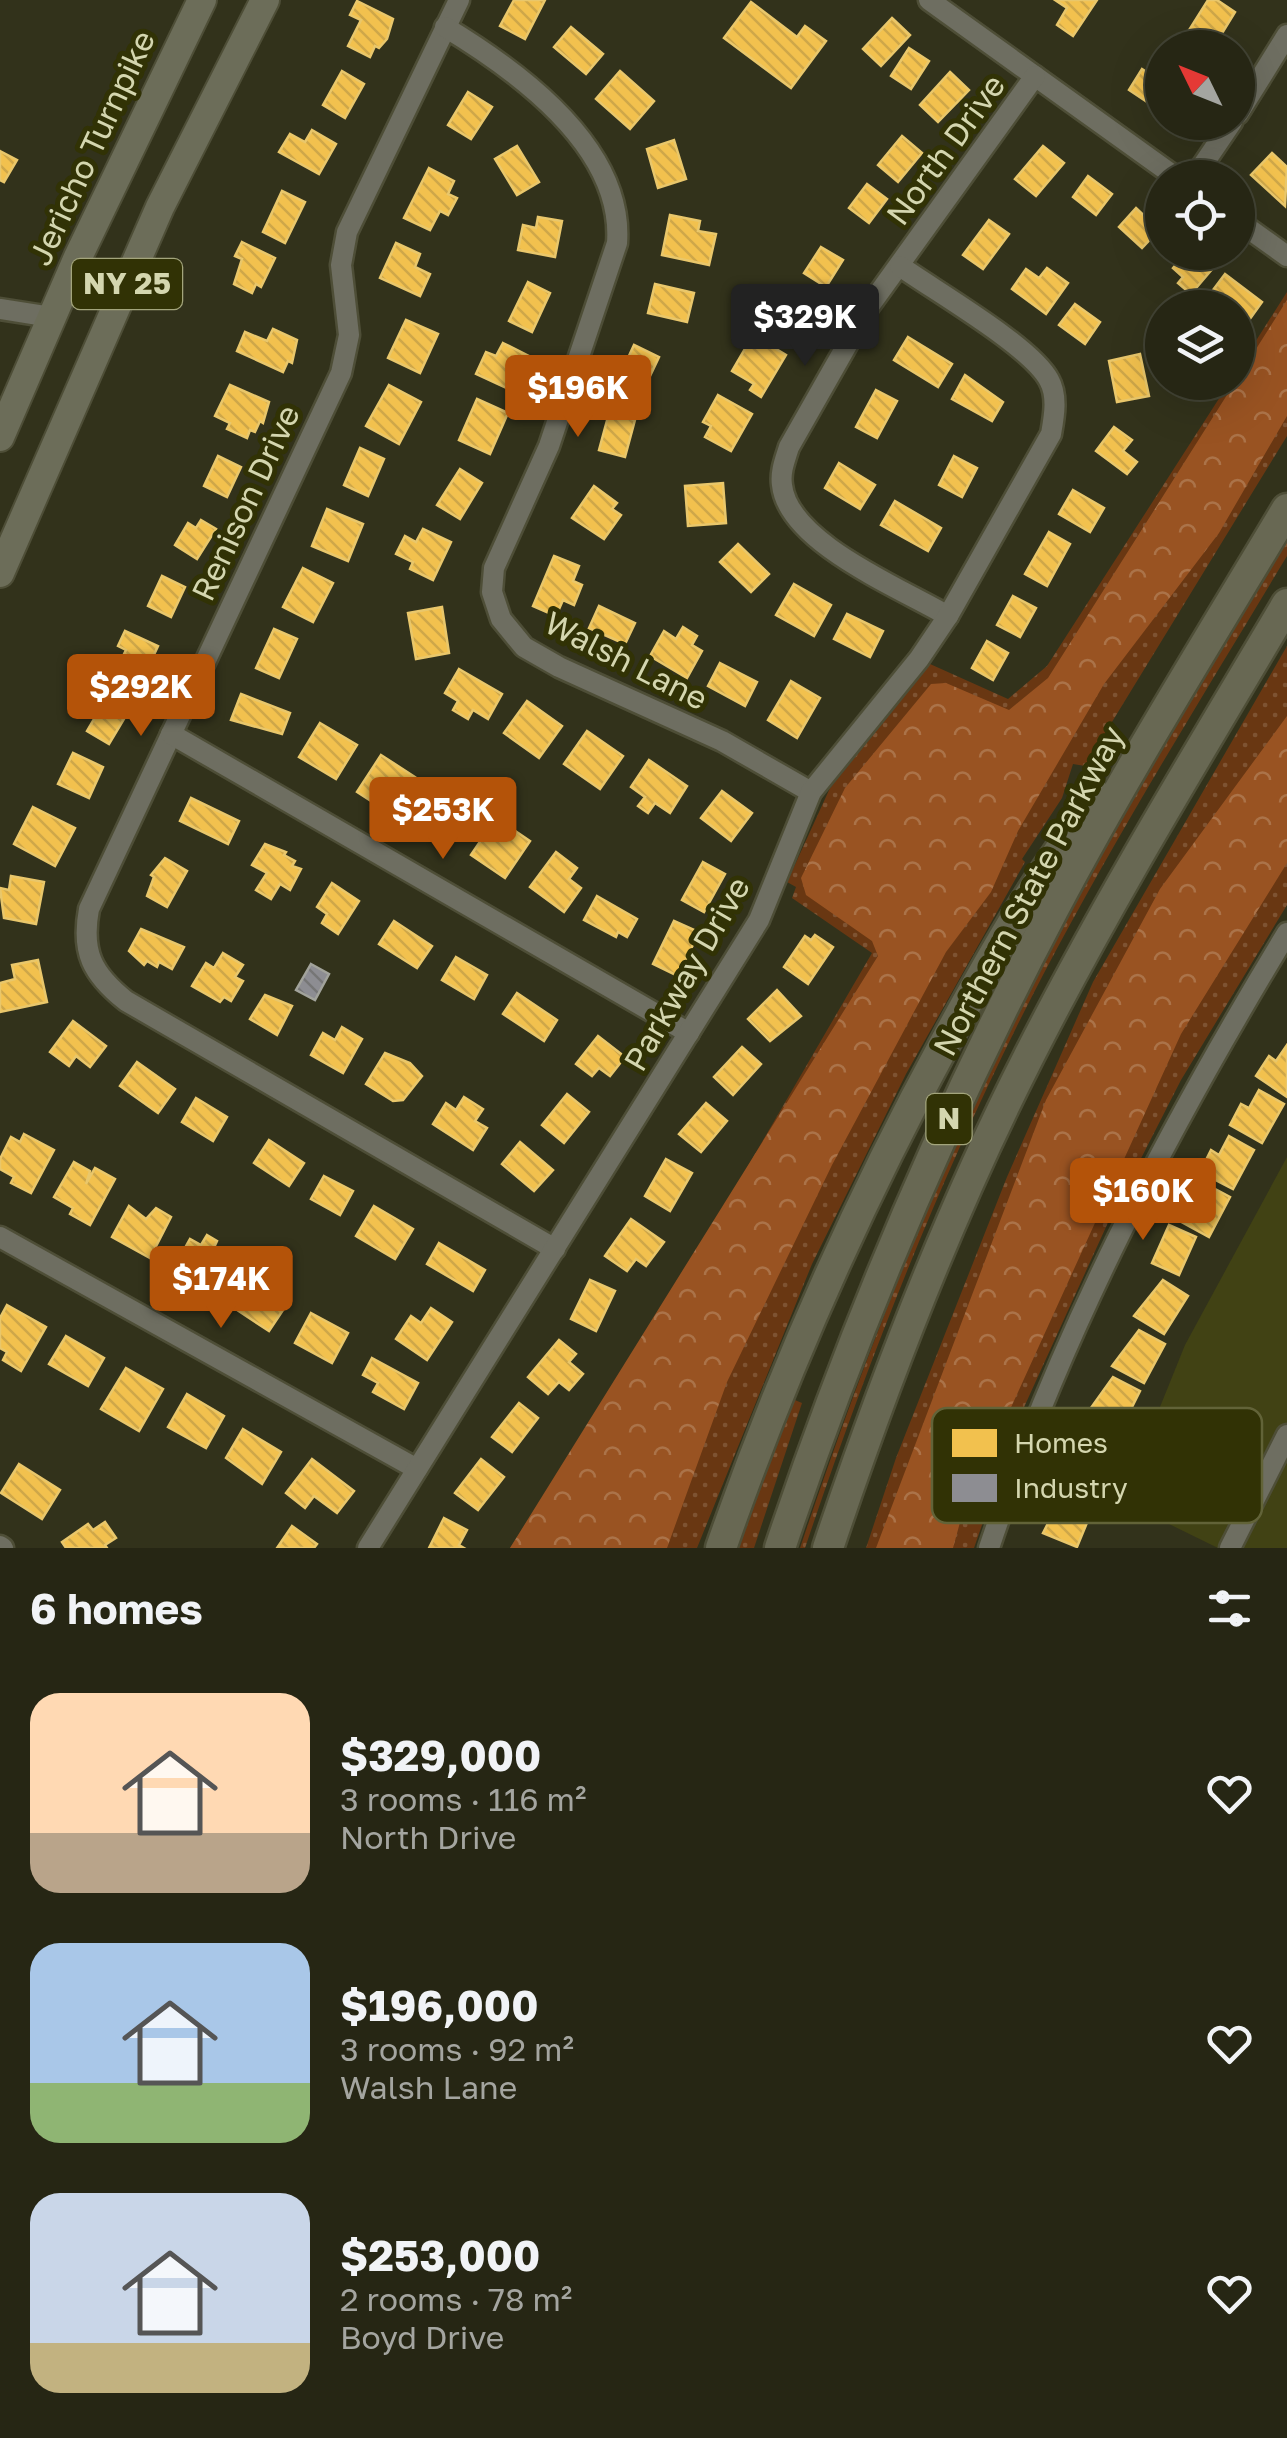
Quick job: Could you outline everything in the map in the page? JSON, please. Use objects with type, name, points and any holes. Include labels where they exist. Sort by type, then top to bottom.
[{"type":"highway","name":"Northern State Parkway","points":[[780,1548],[850,1351],[953,1109],[1056,904],[1287,508]]},
{"type":"highway","name":"N","points":[[828,1548],[941,1247],[1026,1062],[1126,876],[1287,604]]},
{"type":"highway","points":[[722,1548],[814,1313],[934,1064],[1053,855],[1166,712]]},
{"type":"highway","points":[[837,1548],[845,1498]]},
{"type":"main road","name":"Jericho Turnpike","points":[[0,437],[51,317],[202,0]]},
{"type":"main road","name":"NY 25","points":[[0,573],[160,207],[264,0]]},
{"type":"street","name":"Renison Drive","points":[[459,0],[347,232],[341,266],[350,335],[340,373],[89,910],[84,938],[96,974],[126,1001],[555,1249]]},
{"type":"street","points":[[929,0],[1152,160]]},
{"type":"street","name":"Walsh Lane","points":[[445,27],[517,73],[547,101],[606,178],[619,221],[617,244],[550,446],[494,568],[492,592],[501,619],[524,647],[558,667],[722,741],[810,792]]},
{"type":"street","points":[[1255,87],[1287,35]]},
{"type":"street","name":"North Drive","points":[[948,616],[816,539],[796,519],[782,486],[789,447],[868,308],[1035,76]]},
{"type":"street","points":[[1255,233],[1287,256]]},
{"type":"street","name":"Parkway Drive","points":[[368,1548],[759,920],[810,792],[948,616],[1051,434],[1056,407],[1050,380],[1026,354],[900,266]]},
{"type":"street","points":[[0,308],[51,317]]},
{"type":"street","points":[[171,734],[689,1033]]},
{"type":"street","points":[[1045,1408],[1091,1291],[1190,1092],[1287,934]]},
{"type":"street","points":[[0,1237],[417,1470]]},
{"type":"street","points":[[1262,1485],[1287,1435]]},
{"type":"street","points":[[989,1548],[999,1523]]},
{"type":"street","points":[[1230,1548],[1243,1523]]},
{"type":"shaded area","points":[[1287,292],[1287,436],[1085,766],[1073,764],[1062,798],[1022,859],[1025,862],[906,1074],[812,1264],[697,1548],[510,1548],[663,1312],[872,953],[792,898],[796,887],[787,882],[830,788],[930,664],[1008,699],[1047,666],[1218,400],[1255,400],[1255,342]]},
{"type":"shaded area","points":[[1287,540],[1287,556],[1101,869],[1008,1044],[913,1257],[805,1548],[800,1548],[908,1256],[1002,1044],[1096,863]]},
{"type":"shaded area","points":[[1287,646],[1287,905],[1181,1080],[1106,1227],[1024,1408],[932,1408],[932,1523],[983,1523],[974,1548],[866,1548],[896,1458],[1007,1177],[1093,982]]},
{"type":"shaded area","points":[[1287,1157],[1287,1548],[1218,1548],[1167,1523],[1262,1523],[1262,1408],[1160,1408],[1185,1345]]},
{"type":"shaded area","points":[[790,1398],[802,1403],[754,1548],[731,1548]]},
{"type":"green space","points":[[1287,300],[1287,416],[1219,533],[1104,684],[1018,831],[991,892],[946,952],[832,1165],[727,1382],[667,1548],[510,1548],[878,956],[872,941],[806,895],[801,878],[845,788],[931,684],[946,683],[1009,710],[1048,678],[1224,400],[1255,400],[1255,351]]},
{"type":"green space","points":[[1287,716],[1287,863],[1181,1034],[1011,1408],[932,1408],[932,1523],[960,1523],[953,1548],[876,1548],[1046,1100],[1160,889]]},
{"type":"building: Homes","points":[[514,0],[545,0],[525,39],[500,26]]},
{"type":"building: Homes","points":[[1055,0],[1097,0],[1073,36],[1057,25],[1067,8]]},
{"type":"building: Homes","points":[[1208,0],[1217,0],[1235,12],[1224,30],[1189,30]]},
{"type":"building: Homes","points":[[357,1],[393,19],[387,39],[379,48],[375,46],[370,57],[348,46],[361,20],[350,15]]},
{"type":"building: Homes","points":[[751,2],[797,37],[805,26],[826,41],[791,88],[724,38]]},
{"type":"building: Homes","points":[[892,18],[910,35],[881,66],[863,49]]},
{"type":"building: Homes","points":[[571,27],[603,54],[586,74],[554,47]]},
{"type":"building: Homes","points":[[909,48],[929,61],[911,89],[891,76]]},
{"type":"building: Homes","points":[[1142,69],[1145,71],[1145,101],[1129,90]]},
{"type":"building: Homes","points":[[342,71],[364,84],[345,118],[323,105]]},
{"type":"building: Homes","points":[[620,71],[654,101],[630,129],[596,99]]},
{"type":"building: Homes","points":[[950,72],[969,90],[938,122],[920,105]]},
{"type":"building: Homes","points":[[468,92],[492,107],[471,139],[448,125]]},
{"type":"building: Homes","points":[[312,130],[336,144],[319,174],[279,152],[290,134],[305,142]]},
{"type":"building: Homes","points":[[902,136],[922,153],[898,182],[878,165]]},
{"type":"building: Homes","points":[[674,140],[686,179],[658,188],[647,149]]},
{"type":"building: Homes","points":[[517,146],[539,182],[517,195],[495,159]]},
{"type":"building: Homes","points":[[1043,146],[1064,163],[1036,196],[1015,179]]},
{"type":"building: Homes","points":[[0,151],[17,160],[4,182],[0,180]]},
{"type":"building: Homes","points":[[1272,153],[1287,167],[1285,206],[1255,179],[1255,171]]},
{"type":"building: Homes","points":[[429,168],[454,181],[448,194],[457,198],[448,215],[440,211],[430,230],[404,218]]},
{"type":"building: Homes","points":[[1088,176],[1112,194],[1096,215],[1073,197]]},
{"type":"building: Homes","points":[[867,184],[887,199],[869,223],[849,208]]},
{"type":"building: Homes","points":[[282,191],[305,202],[285,243],[263,232]]},
{"type":"building: Homes","points":[[1136,208],[1145,217],[1145,245],[1142,248],[1119,227]]},
{"type":"building: Homes","points":[[670,215],[700,221],[698,231],[716,234],[709,265],[662,255]]},
{"type":"building: Homes","points":[[538,217],[562,221],[555,257],[518,250],[523,225],[536,228]]},
{"type":"building: Homes","points":[[989,220],[1009,234],[983,269],[963,255]]},
{"type":"building: Homes","points":[[242,242],[275,258],[261,287],[256,284],[252,293],[234,284],[242,259],[235,256]]},
{"type":"building: Homes","points":[[396,243],[420,254],[415,267],[430,274],[420,296],[380,278]]},
{"type":"building: Homes","points":[[821,247],[843,260],[826,287],[804,273]]},
{"type":"building: Homes","points":[[1047,268],[1068,283],[1046,314],[1012,289],[1026,269],[1039,278]]},
{"type":"building: Homes","points":[[1175,270],[1211,270],[1194,290],[1186,290],[1178,283],[1183,277]]},
{"type":"building: Homes","points":[[1225,274],[1246,290],[1213,290]]},
{"type":"building: Homes","points":[[528,282],[550,293],[532,332],[509,321]]},
{"type":"building: Homes","points":[[655,284],[694,293],[687,322],[648,313]]},
{"type":"building: Homes","points":[[794,292],[814,303],[797,336],[776,326]]},
{"type":"building: Homes","points":[[1075,304],[1100,322],[1085,344],[1059,325]]},
{"type":"building: Homes","points":[[406,320],[438,334],[420,373],[388,358]]},
{"type":"building: Homes","points":[[273,329],[297,340],[292,363],[288,361],[283,372],[237,351],[245,332],[267,341]]},
{"type":"building: Homes","points":[[753,335],[786,355],[761,397],[750,390],[754,384],[732,371]]},
{"type":"building: Homes","points":[[908,337],[952,364],[938,387],[894,360]]},
{"type":"building: Homes","points":[[503,343],[529,356],[513,391],[476,374],[486,352],[496,356]]},
{"type":"building: Homes","points":[[634,345],[659,357],[641,395],[616,384]]},
{"type":"building: Homes","points":[[1140,354],[1145,397],[1117,402],[1109,361]]},
{"type":"building: Homes","points":[[965,375],[1003,402],[992,421],[952,399]]},
{"type":"building: Homes","points":[[230,385],[269,402],[263,423],[260,421],[255,432],[250,430],[247,438],[227,429],[230,423],[215,416]]},
{"type":"building: Homes","points":[[389,385],[421,402],[399,444],[366,426]]},
{"type":"building: Homes","points":[[876,390],[897,401],[877,438],[856,427]]},
{"type":"building: Homes","points":[[718,395],[752,414],[731,451],[705,437],[711,426],[703,422]]},
{"type":"building: Homes","points":[[477,399],[508,413],[490,454],[459,440]]},
{"type":"building: Homes","points":[[609,413],[635,420],[625,457],[599,450]]},
{"type":"building: Homes","points":[[1114,427],[1132,440],[1123,451],[1137,462],[1127,474],[1096,451]]},
{"type":"building: Homes","points":[[360,448],[384,459],[368,496],[344,485]]},
{"type":"building: Homes","points":[[218,456],[241,467],[227,497],[204,486]]},
{"type":"building: Homes","points":[[954,456],[977,468],[962,497],[939,485]]},
{"type":"building: Homes","points":[[839,463],[875,485],[860,509],[825,488]]},
{"type":"building: Homes","points":[[460,469],[482,483],[460,519],[437,505]]},
{"type":"building: Homes","points":[[723,483],[726,523],[688,526],[685,486]]},
{"type":"building: Homes","points":[[594,486],[617,503],[612,509],[621,515],[604,539],[572,518]]},
{"type":"building: Homes","points":[[1073,490],[1104,508],[1090,532],[1059,514]]},
{"type":"building: Homes","points":[[895,501],[941,528],[928,551],[881,525]]},
{"type":"building: Homes","points":[[327,509],[363,524],[348,561],[312,546]]},
{"type":"building: Homes","points":[[201,520],[216,529],[197,559],[175,545],[188,523],[196,528]]},
{"type":"building: Homes","points":[[423,529],[451,542],[433,580],[410,569],[413,562],[396,554],[405,536],[416,542]]},
{"type":"building: Homes","points":[[1049,532],[1070,544],[1047,586],[1025,574]]},
{"type":"building: Homes","points":[[738,544],[769,574],[751,592],[720,562]]},
{"type":"building: Homes","points":[[554,556],[579,566],[573,581],[582,585],[574,605],[563,600],[556,616],[533,606]]},
{"type":"building: Homes","points":[[303,568],[333,583],[313,622],[283,607]]},
{"type":"building: Homes","points":[[162,576],[185,587],[171,617],[148,606]]},
{"type":"building: Homes","points":[[794,584],[831,605],[814,636],[776,615]]},
{"type":"building: Homes","points":[[1013,596],[1036,608],[1020,637],[997,625]]},
{"type":"building: Homes","points":[[599,606],[635,623],[625,644],[589,628]]},
{"type":"building: Homes","points":[[442,607],[449,653],[416,659],[408,613]]},
{"type":"building: Homes","points":[[847,614],[883,631],[870,657],[834,639]]},
{"type":"building: Homes","points":[[683,627],[697,636],[692,645],[702,651],[687,678],[650,656],[664,631],[676,639]]},
{"type":"building: Homes","points":[[274,629],[297,639],[279,678],[256,668]]},
{"type":"building: Homes","points":[[125,631],[158,646],[144,676],[119,664],[126,650],[118,646]]},
{"type":"building: Homes","points":[[987,641],[1008,653],[993,680],[972,668]]},
{"type":"building: Homes","points":[[720,663],[757,682],[745,706],[708,686]]},
{"type":"building: Homes","points":[[459,669],[502,694],[488,719],[473,710],[468,719],[453,710],[458,701],[445,693]]},
{"type":"building: Homes","points":[[791,681],[820,698],[797,738],[768,720]]},
{"type":"building: Homes","points":[[241,694],[290,713],[282,734],[231,720]]},
{"type":"building: Homes","points":[[108,695],[130,709],[109,744],[87,731]]},
{"type":"building: Homes","points":[[527,701],[562,726],[539,758],[504,733]]},
{"type":"building: Homes","points":[[320,723],[357,745],[336,779],[299,757]]},
{"type":"building: Homes","points":[[587,731],[623,756],[600,789],[564,764]]},
{"type":"building: Homes","points":[[73,753],[103,767],[89,798],[58,784]]},
{"type":"building: Homes","points":[[381,755],[415,777],[391,814],[357,792]]},
{"type":"building: Homes","points":[[649,760],[687,786],[670,813],[655,803],[648,813],[638,806],[645,797],[631,787]]},
{"type":"building: Homes","points":[[451,790],[471,803],[446,841],[417,822],[431,801],[440,807]]},
{"type":"building: Homes","points":[[722,791],[752,813],[731,841],[701,818]]},
{"type":"building: Homes","points":[[191,798],[239,821],[228,844],[180,821]]},
{"type":"building: Homes","points":[[33,807],[75,828],[55,866],[14,844]]},
{"type":"building: Homes","points":[[496,818],[530,841],[505,878],[471,855]]},
{"type":"building: Homes","points":[[265,844],[286,852],[284,855],[295,861],[292,866],[301,869],[290,890],[280,884],[271,899],[256,890],[267,873],[252,865]]},
{"type":"building: Homes","points":[[556,852],[577,868],[569,879],[581,888],[564,912],[530,887]]},
{"type":"building: Homes","points":[[165,858],[187,871],[167,907],[147,896],[154,877],[151,875]]},
{"type":"building: Homes","points":[[703,862],[725,874],[704,912],[682,900]]},
{"type":"building: Homes","points":[[11,876],[44,882],[36,924],[4,918],[0,888],[9,890]]},
{"type":"building: Homes","points":[[332,883],[359,901],[338,934],[322,923],[327,914],[317,907]]},
{"type":"building: Homes","points":[[597,896],[637,919],[627,937],[618,932],[616,937],[584,920]]},
{"type":"building: Homes","points":[[394,921],[432,946],[417,968],[379,944]]},
{"type":"building: Homes","points":[[674,921],[699,932],[678,976],[653,964]]},
{"type":"building: Homes","points":[[141,929],[184,947],[172,969],[159,962],[157,967],[147,961],[144,965],[129,951]]},
{"type":"building: Homes","points":[[815,935],[833,947],[808,984],[784,967],[805,936],[811,940]]},
{"type":"building: Homes","points":[[223,953],[243,965],[235,977],[243,981],[231,1001],[224,997],[220,1002],[192,986],[206,963],[214,968]]},
{"type":"building: Homes","points":[[456,957],[487,975],[474,999],[442,980]]},
{"type":"building: Homes","points":[[38,960],[47,1002],[0,1012],[0,983],[15,979],[12,965]]},
{"type":"building: Homes","points":[[777,990],[801,1016],[770,1041],[748,1019]]},
{"type":"building: Homes","points":[[517,993],[557,1020],[544,1041],[503,1014]]},
{"type":"building: Homes","points":[[265,995],[292,1006],[277,1035],[250,1019]]},
{"type":"building: Homes","points":[[73,1021],[106,1046],[90,1067],[76,1056],[69,1066],[50,1052]]},
{"type":"building: Homes","points":[[342,1027],[362,1039],[343,1073],[311,1055],[323,1033],[335,1040]]},
{"type":"building: Homes","points":[[598,1036],[625,1057],[610,1076],[599,1068],[592,1076],[576,1064]]},
{"type":"building: Homes","points":[[1287,1045],[1287,1097],[1256,1076],[1269,1056],[1276,1061]]},
{"type":"building: Homes","points":[[742,1047],[761,1064],[733,1095],[714,1077]]},
{"type":"building: Homes","points":[[385,1053],[410,1063],[422,1076],[403,1100],[393,1101],[366,1084]]},
{"type":"building: Homes","points":[[137,1062],[175,1089],[158,1113],[120,1086]]},
{"type":"building: Homes","points":[[1259,1090],[1284,1104],[1262,1143],[1230,1125],[1241,1104],[1249,1108]]},
{"type":"building: Homes","points":[[567,1094],[589,1112],[564,1143],[542,1125]]},
{"type":"building: Homes","points":[[464,1097],[483,1109],[475,1121],[487,1128],[473,1150],[433,1124],[446,1103],[456,1110]]},
{"type":"building: Homes","points":[[196,1098],[227,1117],[213,1141],[182,1122]]},
{"type":"building: Homes","points":[[706,1103],[727,1121],[701,1152],[679,1134]]},
{"type":"building: Homes","points":[[24,1134],[54,1150],[31,1193],[11,1183],[14,1177],[0,1169],[0,1159],[11,1137],[20,1142]]},
{"type":"building: Homes","points":[[1229,1136],[1254,1150],[1233,1189],[1200,1172],[1211,1150],[1219,1155]]},
{"type":"building: Homes","points":[[269,1140],[304,1163],[289,1186],[254,1163]]},
{"type":"building: Homes","points":[[520,1142],[553,1170],[534,1191],[502,1164]]},
{"type":"building: Homes","points":[[666,1159],[692,1173],[670,1211],[645,1196]]},
{"type":"building: Homes","points":[[74,1162],[90,1171],[86,1184],[95,1168],[115,1179],[90,1225],[70,1214],[73,1208],[54,1197]]},
{"type":"building: Homes","points":[[324,1176],[353,1191],[340,1215],[311,1199]]},
{"type":"building: Homes","points":[[1204,1183],[1230,1197],[1209,1237],[1176,1219],[1187,1198],[1194,1202]]},
{"type":"building: Homes","points":[[129,1206],[146,1219],[156,1208],[171,1217],[150,1258],[112,1237]]},
{"type":"building: Homes","points":[[374,1206],[413,1229],[395,1259],[356,1236]]},
{"type":"building: Homes","points":[[631,1219],[664,1242],[646,1266],[636,1259],[627,1271],[605,1256]]},
{"type":"building: Homes","points":[[1169,1225],[1196,1237],[1179,1275],[1152,1263]]},
{"type":"building: Homes","points":[[207,1235],[217,1241],[212,1252],[228,1261],[212,1291],[192,1280],[194,1274],[176,1264],[190,1239],[201,1245]]},
{"type":"building: Homes","points":[[439,1243],[485,1270],[473,1291],[427,1264]]},
{"type":"building: Homes","points":[[262,1259],[283,1273],[271,1293],[287,1304],[269,1331],[231,1306]]},
{"type":"building: Homes","points":[[590,1280],[615,1291],[596,1331],[571,1319]]},
{"type":"building: Homes","points":[[1163,1280],[1188,1296],[1164,1334],[1134,1316]]},
{"type":"building: Homes","points":[[7,1305],[46,1327],[21,1371],[3,1360],[7,1352],[0,1348],[0,1318]]},
{"type":"building: Homes","points":[[431,1308],[452,1322],[427,1360],[396,1339],[411,1316],[421,1323]]},
{"type":"building: Homes","points":[[311,1313],[348,1333],[332,1363],[295,1343]]},
{"type":"building: Homes","points":[[1139,1330],[1165,1344],[1144,1383],[1112,1366]]},
{"type":"building: Homes","points":[[66,1336],[104,1358],[88,1386],[49,1364]]},
{"type":"building: Homes","points":[[559,1340],[576,1354],[569,1362],[583,1374],[569,1390],[559,1382],[548,1394],[528,1377]]},
{"type":"building: Homes","points":[[372,1358],[418,1383],[404,1409],[373,1392],[378,1383],[363,1375]]},
{"type":"building: Homes","points":[[126,1368],[163,1389],[139,1431],[101,1409]]},
{"type":"building: Homes","points":[[1113,1377],[1140,1391],[1132,1408],[1091,1408]]},
{"type":"building: Homes","points":[[187,1394],[224,1416],[206,1448],[168,1427]]},
{"type":"building: Homes","points":[[519,1403],[538,1418],[512,1452],[492,1437]]},
{"type":"building: Homes","points":[[243,1429],[281,1452],[262,1484],[226,1458]]},
{"type":"building: Homes","points":[[312,1459],[354,1491],[337,1513],[314,1496],[305,1508],[286,1493]]},
{"type":"building: Homes","points":[[481,1459],[504,1477],[478,1510],[455,1493]]},
{"type":"building: Homes","points":[[19,1464],[60,1490],[42,1519],[1,1493]]},
{"type":"building: Homes","points":[[444,1518],[467,1530],[459,1545],[464,1548],[429,1548]]},
{"type":"building: Homes","points":[[105,1522],[116,1538],[105,1545],[107,1548],[66,1548],[62,1542],[88,1524],[93,1530]]},
{"type":"building: Homes","points":[[1048,1523],[1087,1523],[1077,1547],[1043,1533]]},
{"type":"building: Homes","points":[[292,1526],[317,1544],[314,1548],[277,1548]]},
{"type":"building: Industry","points":[[311,964],[329,974],[315,1000],[296,990]]}]
